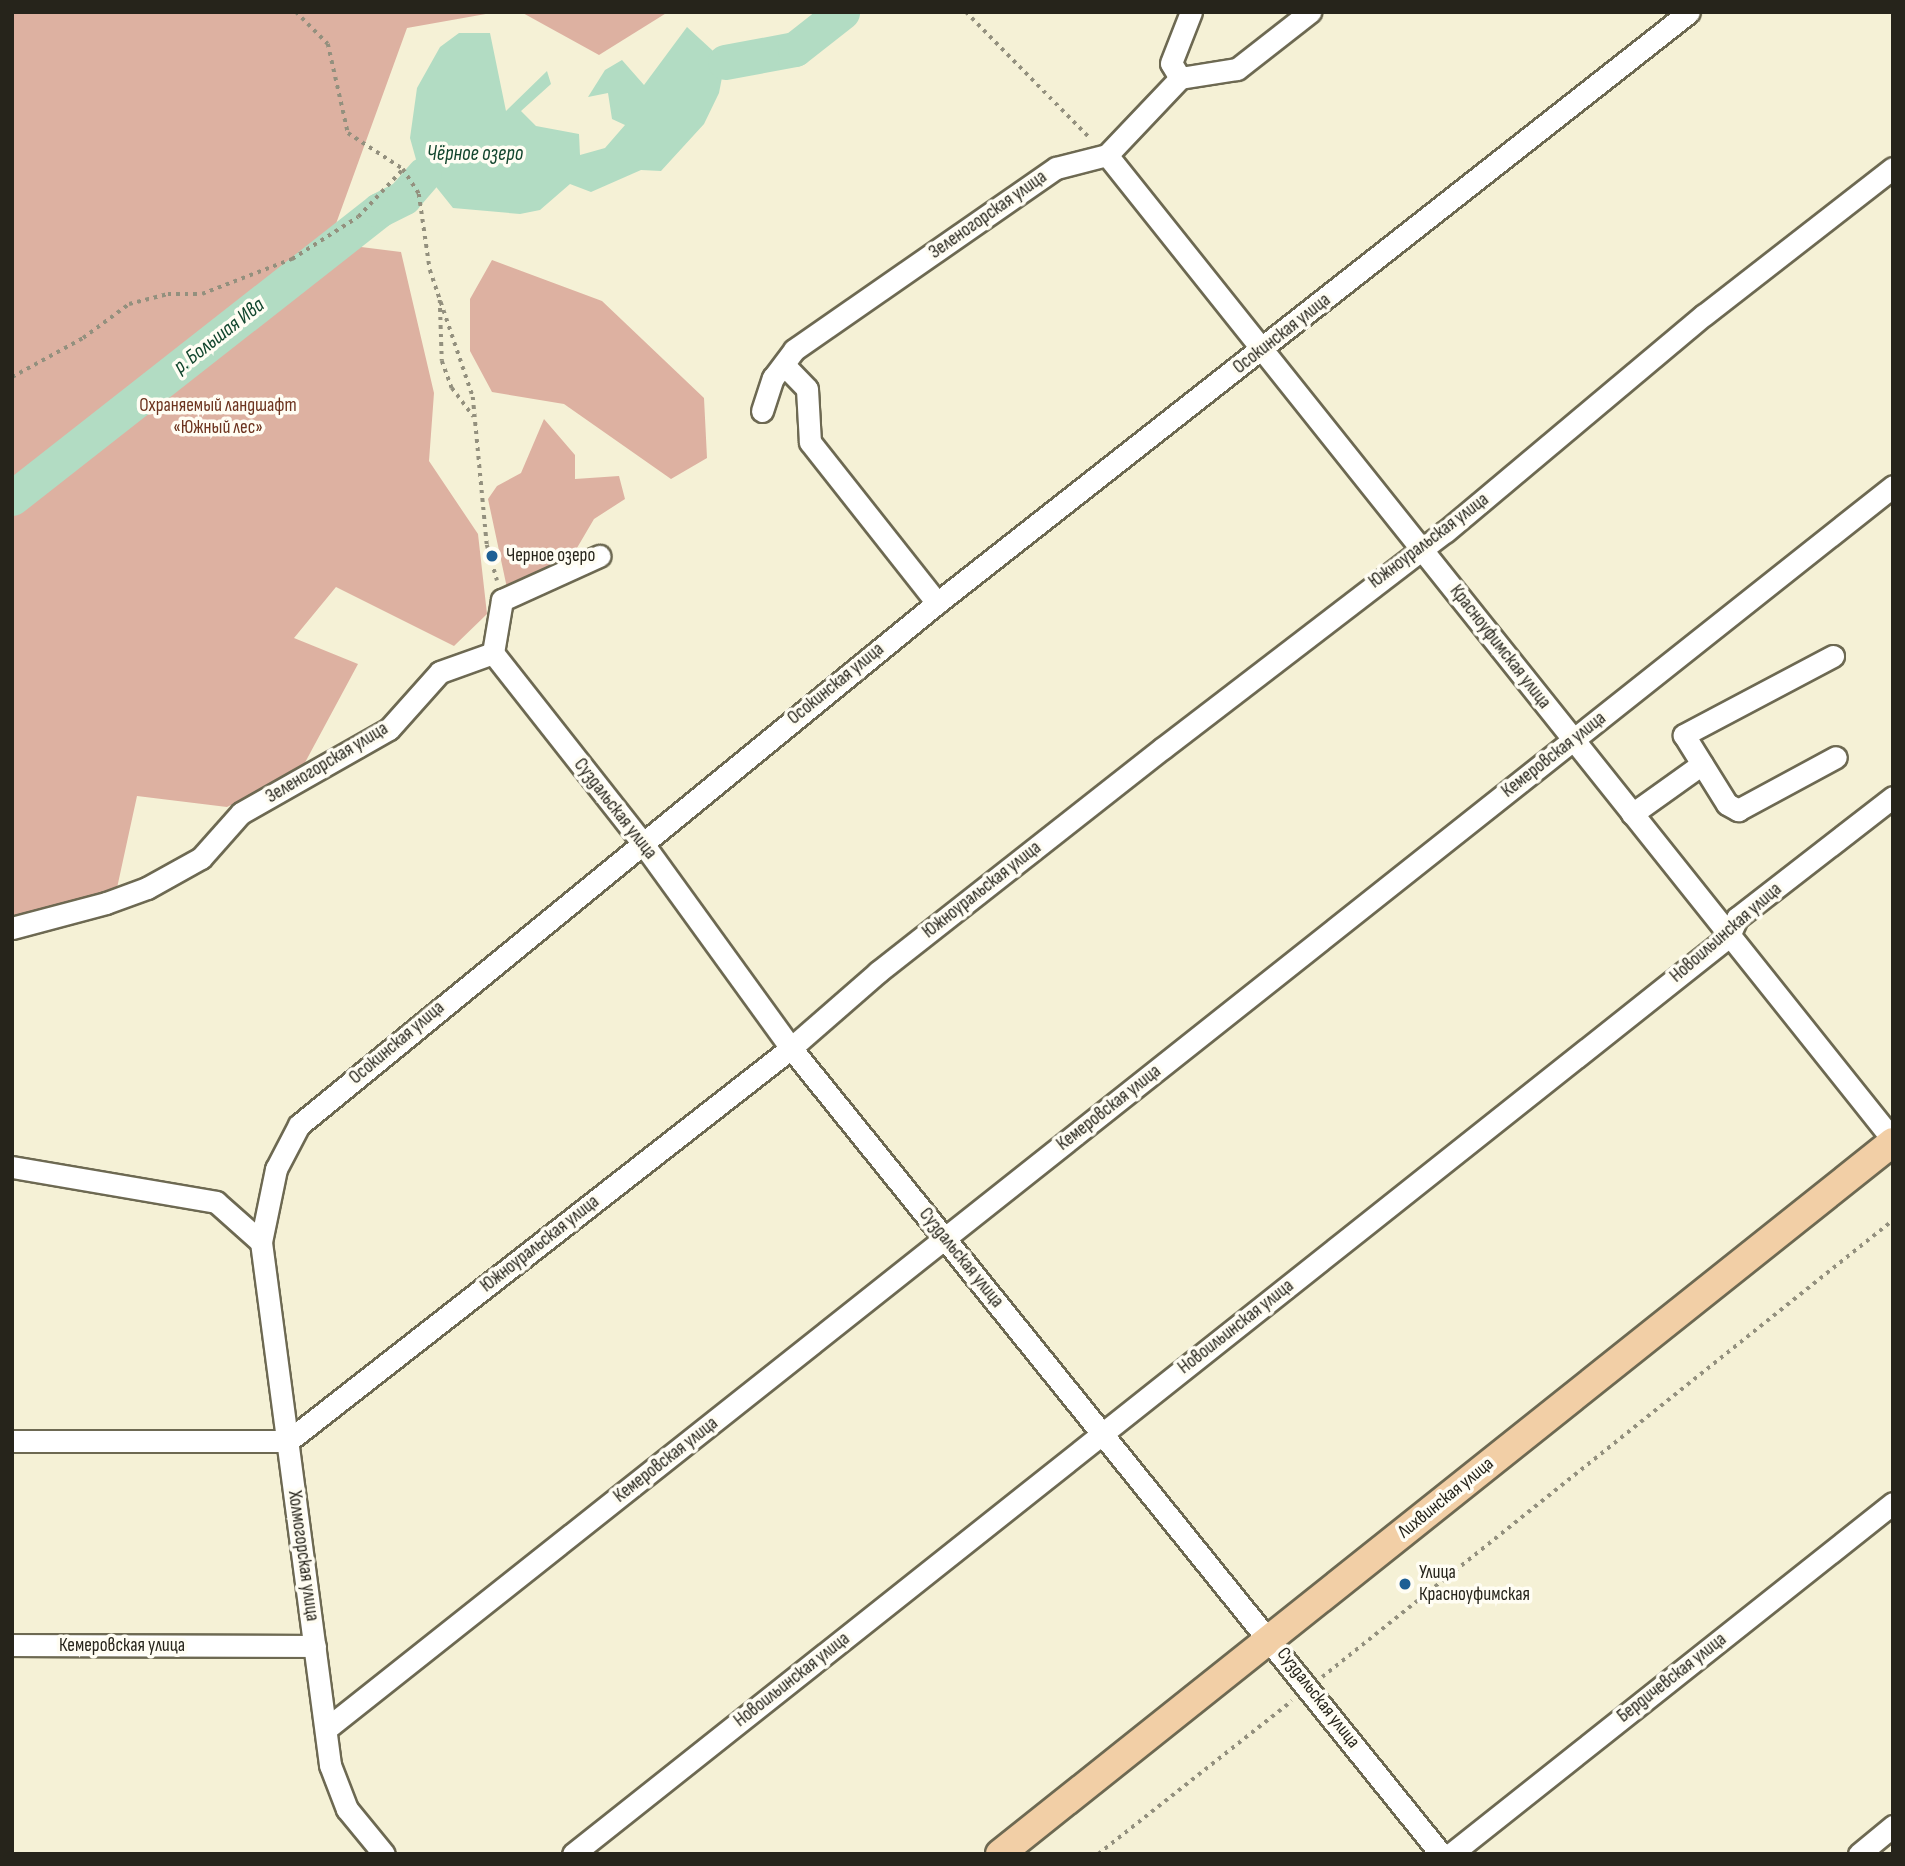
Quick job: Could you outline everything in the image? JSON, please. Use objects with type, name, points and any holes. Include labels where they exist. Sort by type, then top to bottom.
[{"type":"main road","name":"Лихвинская улица","points":[[1000,1854],[1893,1141]]},
{"type":"street","points":[[1180,78],[1171,63],[1191,12]]},
{"type":"street","points":[[1107,155],[1180,78],[1237,69],[1310,12]]},
{"type":"street","name":"Осокинская улица","points":[[261,1242],[276,1168],[299,1125],[641,841],[937,603],[1689,12]]},
{"type":"street","name":"Красноуфимская улица","points":[[1107,155],[1893,1141]]},
{"type":"street","name":"Зеленогорская улица","points":[[762,411],[773,378],[786,367],[794,350],[1056,167],[1107,155]]},
{"type":"street","name":"Южноуральская улица","points":[[288,1441],[791,1048],[878,972],[1420,547],[1455,523],[1704,315],[1893,168]]},
{"type":"street","points":[[786,367],[807,389],[810,442],[937,603]]},
{"type":"street","name":"Кемеровская улица","points":[[326,1729],[1893,486]]},
{"type":"street","points":[[493,653],[502,600],[599,556]]},
{"type":"street","name":"Зеленогорская улица","points":[[12,928],[106,904],[147,888],[201,858],[241,813],[389,729],[440,672],[493,653]]},
{"type":"street","name":"Суздальская улица","points":[[493,653],[641,841],[791,1048],[1270,1638],[1441,1854]]},
{"type":"street","points":[[1833,656],[1684,735],[1727,804],[1738,810],[1836,757]]},
{"type":"street","points":[[1632,814],[1702,764]]},
{"type":"street","name":"Новоильинская улица","points":[[573,1854],[1729,936],[1737,918],[1893,797]]},
{"type":"street","points":[[12,1167],[216,1202],[261,1242]]},
{"type":"street","name":"Холмогорская улица","points":[[261,1242],[330,1765],[347,1809],[384,1854]]},
{"type":"street","points":[[12,1441],[288,1441]]},
{"type":"street","name":"Бердичевская улица","points":[[1451,1854],[1893,1503]]},
{"type":"street","name":"Кемеровская улица","points":[[12,1645],[315,1646]]},
{"type":"street","points":[[1859,1854],[1893,1826]]},
{"type":"path","points":[[296,12],[328,44],[348,133],[403,169],[419,194],[439,296],[473,397],[486,545],[502,600]]},
{"type":"path","points":[[966,12],[1107,155]]},
{"type":"path","points":[[12,377],[83,338],[129,304],[168,294],[202,294],[292,259],[358,217],[403,169]]},
{"type":"path","points":[[439,296],[443,361],[452,388],[475,418]]},
{"type":"path","points":[[1098,1854],[1893,1220]]},
{"type":"green space","name":"Охраняемый ландшафт «Южный лес»","points":[[12,12],[497,12],[407,28],[329,243],[401,252],[434,393],[429,461],[478,534],[487,614],[454,646],[336,587],[294,638],[358,664],[301,770],[227,807],[137,796],[117,888],[50,913],[12,918]]},
{"type":"green space","points":[[521,12],[668,12],[599,55]]},
{"type":"green space","points":[[492,260],[602,301],[704,398],[707,458],[671,479],[564,404],[492,392],[470,351],[470,299]]},
{"type":"green space","points":[[544,419],[575,455],[575,479],[619,476],[625,499],[594,519],[574,553],[507,588],[488,499],[497,486],[521,473]]},
{"type":"water","name":"Чёрное озеро","points":[[687,27],[725,62],[719,93],[704,124],[661,171],[641,170],[591,192],[570,184],[540,210],[520,214],[453,208],[417,163],[410,138],[417,88],[440,47],[459,33],[490,33],[506,111],[547,71],[551,84],[521,111],[536,126],[579,134],[580,155],[605,148],[625,125],[612,119],[608,93],[588,97],[605,70],[622,60],[644,85]]},
{"type":"waterway","points":[[725,62],[795,49],[842,12]]},
{"type":"waterway","name":"р. Большая Ива","points":[[12,498],[379,210],[404,197],[424,174]]},
{"type":"place","name":"Черное озеро","points":[[492,556]]},
{"type":"place","name":"Улица Красноуфимская","points":[[1405,1584]]}]
